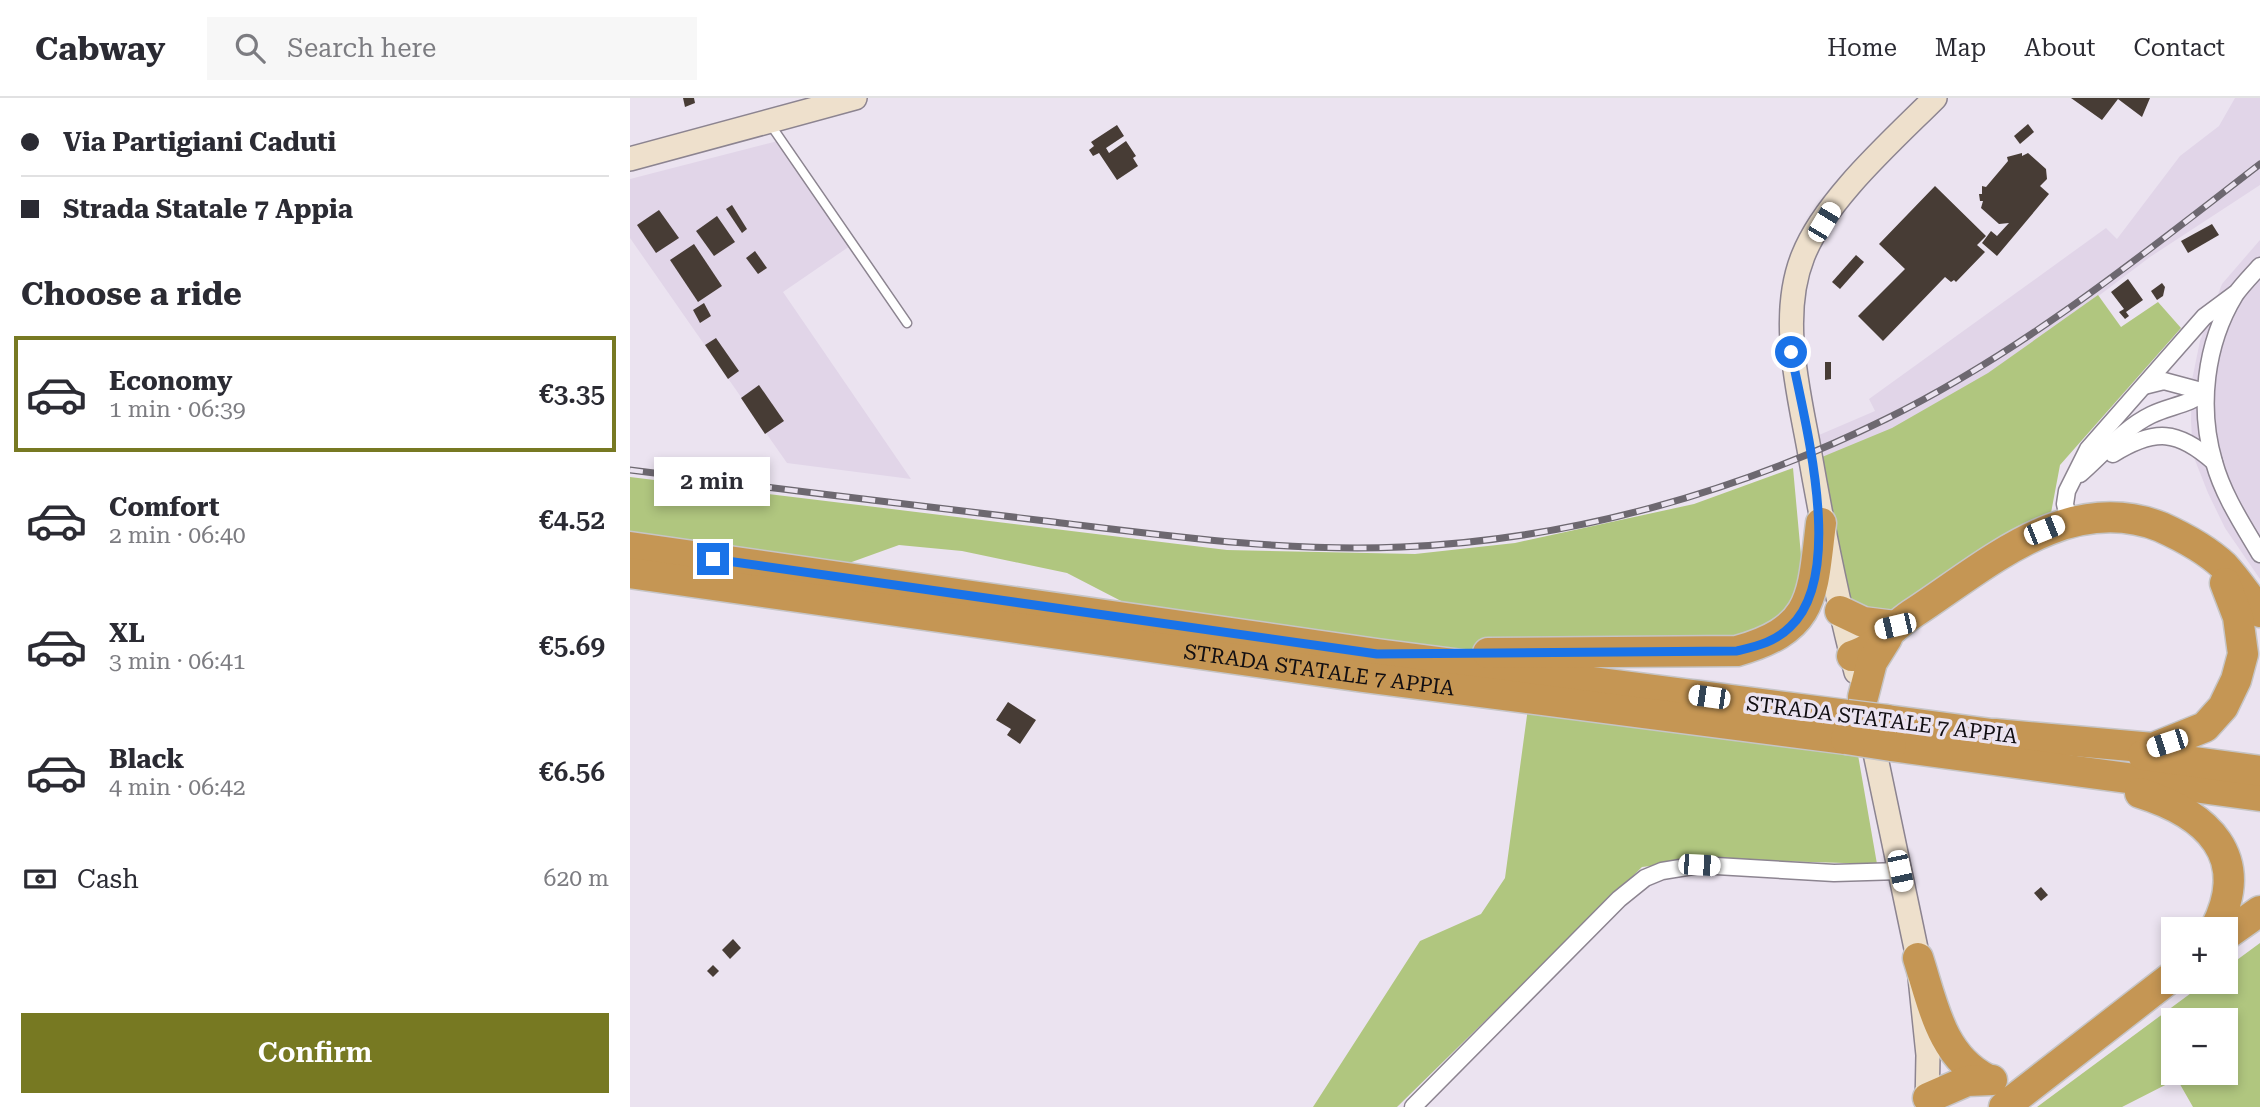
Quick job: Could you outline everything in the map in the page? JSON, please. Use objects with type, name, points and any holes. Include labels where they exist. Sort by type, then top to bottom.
[{"type":"highway","points":[[1850,651],[1871,648],[1895,626],[2044,530],[2069,521],[2107,515],[2138,518],[2172,532],[2204,551],[2224,567],[2260,612]]},
{"type":"highway","points":[[1377,654],[1737,651],[1771,642],[1792,626],[1807,604],[1814,579],[1821,523]]},
{"type":"highway","name":"STRADA STATALE 7 APPIA","points":[[630,547],[1377,654],[1852,717],[1889,733],[2010,764],[2260,796]]},
{"type":"highway","points":[[1994,734],[2153,748],[2205,727],[2227,698],[2243,654],[2238,617],[2226,585],[2204,551]]},
{"type":"highway","name":"STRADA STATALE 7 APPIA","points":[[630,573],[1377,679],[1852,717]]},
{"type":"highway","points":[[1840,611],[1863,622],[1895,626]]},
{"type":"highway","points":[[1852,717],[1872,663],[1895,626]]},
{"type":"highway","name":"STRADA STATALE 7 APPIA","points":[[1889,733],[1994,734],[2260,771]]},
{"type":"highway","points":[[2010,764],[2037,776],[2146,795],[2185,810],[2200,822],[2220,845],[2227,860],[2230,882],[2221,917]]},
{"type":"highway","points":[[2238,927],[2260,911]]},
{"type":"highway","points":[[1918,958],[1939,1022],[1954,1054],[1968,1069],[1987,1079]]},
{"type":"highway","points":[[2004,1107],[2050,1068],[2161,985]]},
{"type":"highway","points":[[1934,1104],[1956,1084],[1987,1079],[2017,1079],[2050,1068]]},
{"type":"main road","points":[[630,159],[855,98]]},
{"type":"main road","points":[[1934,1104],[1918,958],[1900,871],[1852,717],[1850,651],[1821,523],[1791,352],[1795,294],[1803,256],[1834,204],[1935,98]]},
{"type":"street","points":[[2069,521],[2065,504],[2088,449],[2204,317],[2235,295],[2260,266]]},
{"type":"street","points":[[2235,295],[2217,336],[2205,392],[2207,426],[2214,462],[2233,508],[2260,554]]},
{"type":"street","points":[[2144,386],[2164,381],[2205,392]]},
{"type":"street","points":[[2074,480],[2128,431],[2150,415],[2187,403],[2205,392]]},
{"type":"street","points":[[2074,480],[2130,444],[2152,436],[2188,441],[2214,462]]},
{"type":"street","points":[[1413,1107],[1619,899],[1645,878],[1662,871],[1699,865],[1833,873],[1900,871]]},
{"type":"lane","points":[[769,122],[907,323]]},
{"type":"shaded area","points":[[2235,98],[2260,98],[2260,185],[2150,257],[2068,319],[2071,328],[1827,467],[1819,435],[1875,411],[1869,399],[2106,228],[2117,239],[2180,156],[2219,126]]},
{"type":"shaded area","points":[[778,141],[850,246],[783,292],[911,479],[787,463],[630,238],[630,179]]},
{"type":"shaded area","points":[[2260,240],[2260,579],[2225,528],[2208,493],[2193,455],[2191,421],[2192,380],[2200,341],[2222,284]]},
{"type":"green space","points":[[2098,295],[2121,327],[2158,302],[2181,328],[2060,465],[2051,513],[1885,620],[1843,602],[1822,457],[1892,428],[1988,373]]},
{"type":"green space","points":[[1793,468],[1804,588],[1758,641],[1486,650],[1387,648],[1125,603],[1067,573],[962,551],[899,545],[849,563],[723,557],[630,544],[630,477],[1227,550],[1415,554],[1515,543],[1694,504]]},
{"type":"green space","points":[[1528,708],[1858,755],[1877,864],[1709,859],[1642,867],[1397,1107],[1313,1107],[1420,941],[1481,914],[1505,878]]},
{"type":"green space","points":[[2260,943],[2260,1107],[2193,1107],[2180,1085],[2238,1085],[2238,1008],[2171,1008],[2190,994],[2238,994],[2238,959]]},
{"type":"green space","points":[[2161,1015],[2161,1085],[2165,1085],[2122,1107],[2037,1107]]},
{"type":"building","points":[[683,98],[694,98],[695,103],[685,107]]},
{"type":"building","points":[[2071,98],[2150,98],[2142,117],[2118,99],[2102,120]]},
{"type":"building","points":[[2028,124],[2034,132],[2020,144],[2014,136]]},
{"type":"building","points":[[1117,125],[1124,136],[1106,148],[1109,153],[1126,141],[1136,156],[1133,158],[1138,166],[1117,180],[1099,153],[1093,156],[1089,150],[1094,146],[1091,142]]},
{"type":"building","points":[[2022,153],[2022,156],[2028,153],[2046,169],[2047,179],[2040,186],[2049,194],[1997,256],[1982,243],[1991,231],[1997,236],[2009,223],[1999,224],[1981,208],[1983,201],[1980,201],[1979,194],[1982,194],[1982,186],[1986,187],[2008,161],[2007,157]]},
{"type":"building","points":[[1935,186],[1986,236],[1977,245],[1985,252],[1956,282],[1945,277],[1883,341],[1858,316],[1905,269],[1879,244]]},
{"type":"building","points":[[732,205],[747,229],[742,233],[726,209]]},
{"type":"building","points":[[659,210],[679,238],[656,253],[637,225]]},
{"type":"building","points":[[717,216],[735,242],[714,256],[696,231]]},
{"type":"building","points":[[2212,224],[2219,235],[2188,253],[2181,241]]},
{"type":"building","points":[[694,244],[722,286],[698,302],[670,260]]},
{"type":"building","points":[[755,251],[767,268],[758,274],[746,258]]},
{"type":"building","points":[[1856,255],[1864,262],[1840,289],[1832,282]]},
{"type":"building","points":[[2128,279],[2143,300],[2126,312],[2129,316],[2125,319],[2119,312],[2124,309],[2111,292]]},
{"type":"building","points":[[2162,283],[2165,287],[2163,296],[2157,300],[2151,291]]},
{"type":"building","points":[[704,303],[711,316],[700,323],[693,310]]},
{"type":"building","points":[[716,338],[739,371],[728,379],[705,345]]},
{"type":"building","points":[[1825,362],[1831,362],[1831,379],[1825,380]]},
{"type":"building","points":[[759,385],[784,421],[765,434],[741,398]]},
{"type":"building","points":[[1008,702],[1036,720],[1020,744],[1007,735],[1011,729],[996,720]]},
{"type":"building","points":[[2041,887],[2048,895],[2041,901],[2034,893]]},
{"type":"building","points":[[733,939],[741,948],[730,959],[722,950]]},
{"type":"building","points":[[713,965],[719,971],[713,977],[707,971]]},
{"type":"railway","points":[[630,470],[1140,533],[1271,545],[1358,548],[1464,543],[1589,523],[1711,490],[1770,469],[1886,419],[1936,393],[1985,364],[2079,301],[2260,164]]},
{"type":"route","points":[[713,559],[1377,654],[1737,651],[1771,642],[1792,626],[1807,604],[1814,579],[1821,523],[1791,352]]}]
